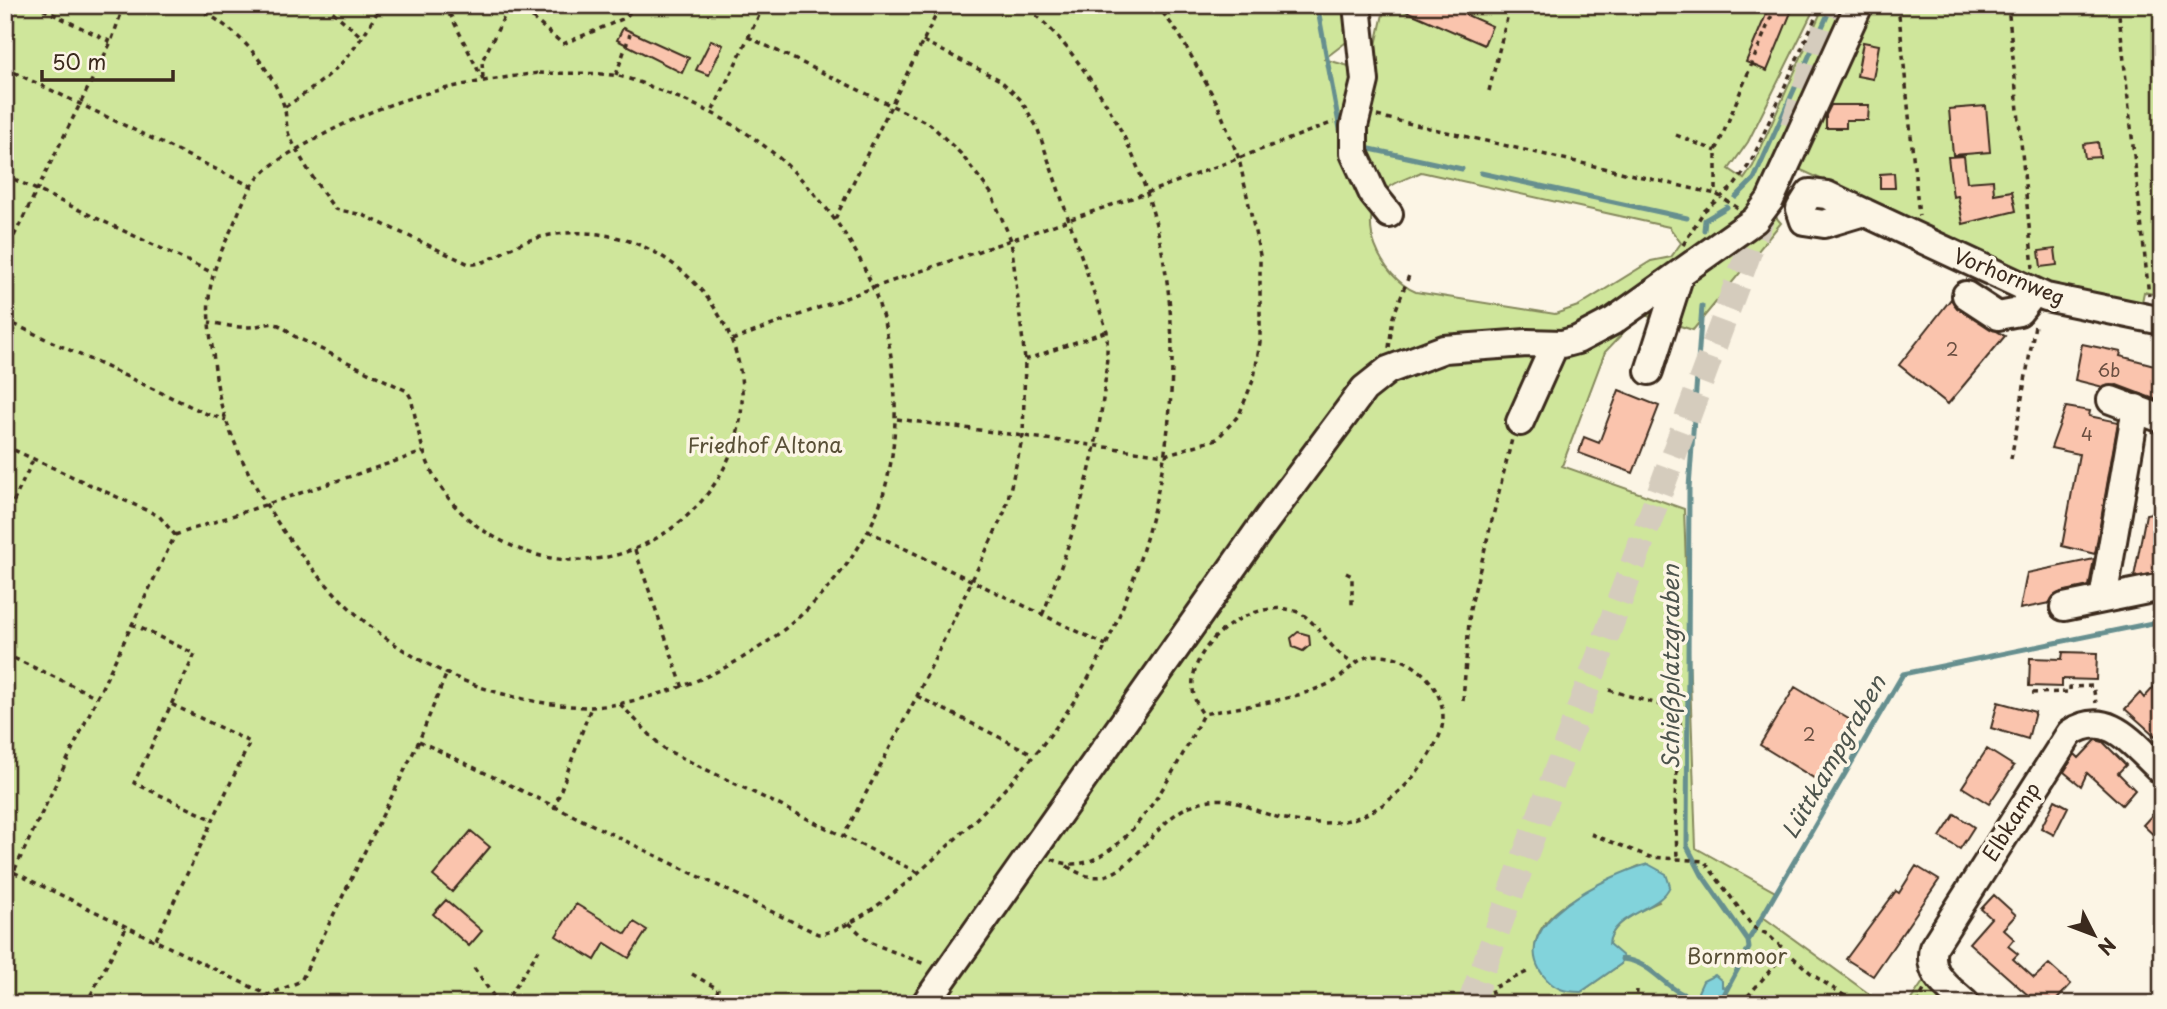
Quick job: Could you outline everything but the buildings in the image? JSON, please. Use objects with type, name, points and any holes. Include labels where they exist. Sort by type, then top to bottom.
[{"type":"street","points":[[1357,5],[1365,81],[1354,126],[1354,153],[1369,187],[1388,214]]},
{"type":"street","points":[[925,1004],[1035,845],[1343,414],[1364,389],[1388,370],[1444,349],[1527,343],[1555,344],[1577,340],[1597,331],[1681,262],[1751,223],[1764,210],[1775,190],[1859,5]]},
{"type":"street","name":"Vorhornweg","points":[[1775,190],[1802,202],[1801,216],[1810,224],[1824,224],[1864,212],[2035,292],[2157,320]]},
{"type":"street","points":[[1649,371],[1681,262]]},
{"type":"street","points":[[1966,295],[1998,316],[2019,312],[2035,292]]},
{"type":"street","points":[[1520,422],[1555,344]]},
{"type":"street","points":[[2103,599],[2124,404],[2162,419]]},
{"type":"street","points":[[2064,607],[2162,587]]},
{"type":"street","name":"Elbkamp","points":[[1966,1004],[1933,971],[1930,961],[1933,948],[2070,733],[2083,724],[2099,722],[2115,728],[2162,771]]},
{"type":"path","points":[[34,5],[111,42]]},
{"type":"path","points":[[47,11],[50,5]]},
{"type":"path","points":[[5,254],[111,42],[124,5]]},
{"type":"path","points":[[187,5],[212,14],[257,57],[274,81],[285,107],[289,133],[297,149],[335,209],[363,215],[469,264],[484,262],[521,243],[563,233],[606,235],[647,248],[666,258],[698,286],[717,312],[731,341],[737,361],[741,404],[738,425],[727,463],[715,484],[687,517],[652,542],[635,550],[591,560],[538,555],[507,545],[489,535],[456,507],[432,472],[423,452],[411,398],[399,386],[294,336],[273,322],[245,328],[208,322]]},
{"type":"path","points":[[325,5],[363,38]]},
{"type":"path","points":[[285,107],[326,80],[363,38],[382,5]]},
{"type":"path","points":[[431,5],[451,16],[483,80]]},
{"type":"path","points":[[483,80],[482,61],[510,5]]},
{"type":"path","points":[[517,5],[563,44],[625,19],[636,5]]},
{"type":"path","points":[[713,111],[764,5]]},
{"type":"path","points":[[835,219],[941,5]]},
{"type":"path","points":[[419,741],[554,809],[818,934],[833,933],[919,873],[976,820],[1033,754],[1073,703],[1106,645],[1133,581],[1153,513],[1165,455],[1171,331],[1166,279],[1149,192],[1118,120],[1092,80],[1059,38],[1022,5]]},
{"type":"path","points":[[897,419],[1165,455],[1217,439],[1238,415],[1254,378],[1259,342],[1260,255],[1238,159],[1200,69],[1157,5]]},
{"type":"path","points":[[1499,5],[1509,10]]},
{"type":"path","points":[[1489,91],[1509,10],[1516,5]]},
{"type":"path","points":[[1716,194],[1716,151],[1776,5]]},
{"type":"path","points":[[1681,262],[1704,211],[1723,197],[1751,162],[1821,5]]},
{"type":"path","points":[[1898,5],[1921,239]]},
{"type":"path","points":[[2008,5],[2035,292],[2035,332],[2011,458]]},
{"type":"path","points":[[2118,5],[2157,320]]},
{"type":"path","points":[[748,37],[930,124],[961,154],[991,193],[1011,240],[1025,360],[1023,436],[1005,511],[917,696],[844,835]]},
{"type":"path","points":[[616,75],[629,39]]},
{"type":"path","points":[[923,41],[1000,80],[1021,100],[1037,127],[1107,331],[1108,359],[1094,446],[1063,564],[1043,613]]},
{"type":"path","points":[[5,68],[251,186]]},
{"type":"path","points":[[539,73],[616,75],[713,111],[778,154],[835,219],[860,257],[875,287],[892,352],[897,419],[888,478],[868,531],[835,579],[795,621],[742,661],[684,688],[620,704],[591,707],[517,700],[446,675],[396,645],[349,610],[304,560],[265,506],[244,464],[227,420],[208,322],[211,272],[251,186],[267,169],[297,149],[380,105],[483,80],[539,73]]},
{"type":"path","points":[[1359,112],[1716,194],[1723,197],[1751,223]]},
{"type":"path","points":[[731,341],[875,287],[1149,192],[1334,122]]},
{"type":"path","points":[[1676,135],[1716,151]]},
{"type":"path","points":[[5,175],[211,272]]},
{"type":"path","points":[[1388,370],[1393,317],[1410,273]]},
{"type":"path","points":[[5,320],[207,414],[227,420]]},
{"type":"path","points":[[1025,360],[1107,331]]},
{"type":"path","points":[[1464,700],[1470,608],[1504,467],[1520,422]]},
{"type":"path","points":[[5,446],[159,516],[175,535]]},
{"type":"path","points":[[5,890],[175,535],[423,452]]},
{"type":"path","points":[[5,520],[33,460]]},
{"type":"path","points":[[868,531],[974,579],[1106,645]]},
{"type":"path","points":[[635,550],[684,688]]},
{"type":"path","points":[[1346,573],[1352,576],[1352,607]]},
{"type":"path","points":[[1203,714],[1191,693],[1193,671],[1203,651],[1224,628],[1249,616],[1282,609],[1300,613],[1339,656],[1354,663]]},
{"type":"path","points":[[132,624],[195,654],[134,783],[214,820]]},
{"type":"path","points":[[5,654],[97,697]]},
{"type":"path","points":[[1035,845],[1083,877],[1100,878],[1119,870],[1171,817],[1188,806],[1208,800],[1227,799],[1268,815],[1323,823],[1363,816],[1384,804],[1418,771],[1430,754],[1445,717],[1443,700],[1430,681],[1394,659],[1381,655],[1354,663],[1331,683],[1280,699],[1203,714]]},
{"type":"path","points":[[5,868],[268,995],[300,981],[419,741],[446,675]]},
{"type":"path","points":[[2032,693],[2070,692],[2070,687],[2093,686],[2095,697]]},
{"type":"path","points":[[1609,690],[1671,708],[1680,723],[1675,799],[1677,858]]},
{"type":"path","points":[[917,696],[1033,754]]},
{"type":"path","points":[[156,939],[250,742],[171,704]]},
{"type":"path","points":[[620,704],[664,749],[919,873]]},
{"type":"path","points":[[554,809],[591,707]]},
{"type":"path","points":[[1067,866],[1092,861],[1112,850],[1122,839],[1177,768],[1203,714]]},
{"type":"path","points":[[1591,834],[1650,857],[1704,861],[1753,927],[1813,975],[1857,1004]]},
{"type":"path","points":[[849,923],[869,942],[945,973]]},
{"type":"path","points":[[86,1004],[127,926]]},
{"type":"path","points":[[474,968],[501,1004],[539,950]]},
{"type":"path","points":[[1741,1004],[1786,952]]},
{"type":"path","points":[[1495,1004],[1491,989],[1531,970]]},
{"type":"path","points":[[692,974],[718,989],[714,1004]]},
{"type":"path","points":[[1636,1004],[1637,990]]},
{"type":"green space","name":"Friedhof Altona","points":[[5,5],[1371,5],[1370,24],[1324,59],[1370,72],[1385,5],[1816,5],[1748,142],[1729,169],[1744,179],[1753,166],[1824,5],[1844,5],[1759,197],[1781,223],[1693,330],[1641,314],[1605,352],[1562,466],[1684,509],[1696,848],[1777,893],[1763,917],[1883,1004],[5,1004]],"holes":[[[1421,172],[1669,227],[1681,243],[1671,257],[1651,261],[1578,306],[1555,314],[1416,292],[1404,285],[1382,261],[1371,231],[1372,215],[1377,201],[1387,189]],[[1639,866],[1659,902],[1628,918],[1611,936],[1609,944],[1621,964],[1581,992],[1543,975],[1535,955],[1537,937],[1548,920],[1582,894]]]},
{"type":"green space","points":[[1863,5],[2162,5],[2162,296],[2144,292],[2142,302],[2054,285],[1790,165]]},
{"type":"green space","points":[[1925,979],[1952,1004],[1908,1004]]},
{"type":"water","points":[[1648,864],[1666,874],[1670,886],[1657,901],[1627,919],[1612,934],[1609,944],[1623,956],[1621,964],[1581,992],[1564,990],[1551,984],[1543,975],[1535,956],[1538,937],[1549,920],[1588,890],[1610,878]]},
{"type":"water","points":[[1715,975],[1722,981],[1722,987],[1728,988],[1720,1000],[1713,998],[1704,1003],[1698,992],[1703,981]]},
{"type":"waterway","name":"Schießplatzgraben","points":[[1317,5],[1342,140]]},
{"type":"waterway","points":[[1736,197],[1754,179],[1832,5]]},
{"type":"waterway","name":"Schießplatzgraben","points":[[1361,147],[1462,169]]},
{"type":"waterway","name":"Schießplatzgraben","points":[[1481,173],[1687,218]]},
{"type":"waterway","points":[[1704,230],[1705,220],[1727,207]]},
{"type":"waterway","name":"Schießplatzgraben","points":[[1702,306],[1689,488],[1687,846],[1702,875],[1748,941],[1749,948],[1719,1004]]},
{"type":"waterway","name":"Lüttkampgraben","points":[[1748,941],[1903,674],[2162,621]]},
{"type":"waterway","points":[[1622,959],[1644,966],[1680,993],[1698,996]]},
{"type":"tunnel","points":[[1793,127],[1832,5]]},
{"type":"tunnel","points":[[1470,1004],[1767,203]]},
{"type":"park label","name":"Bornmoor","points":[[1737,957]]}]
